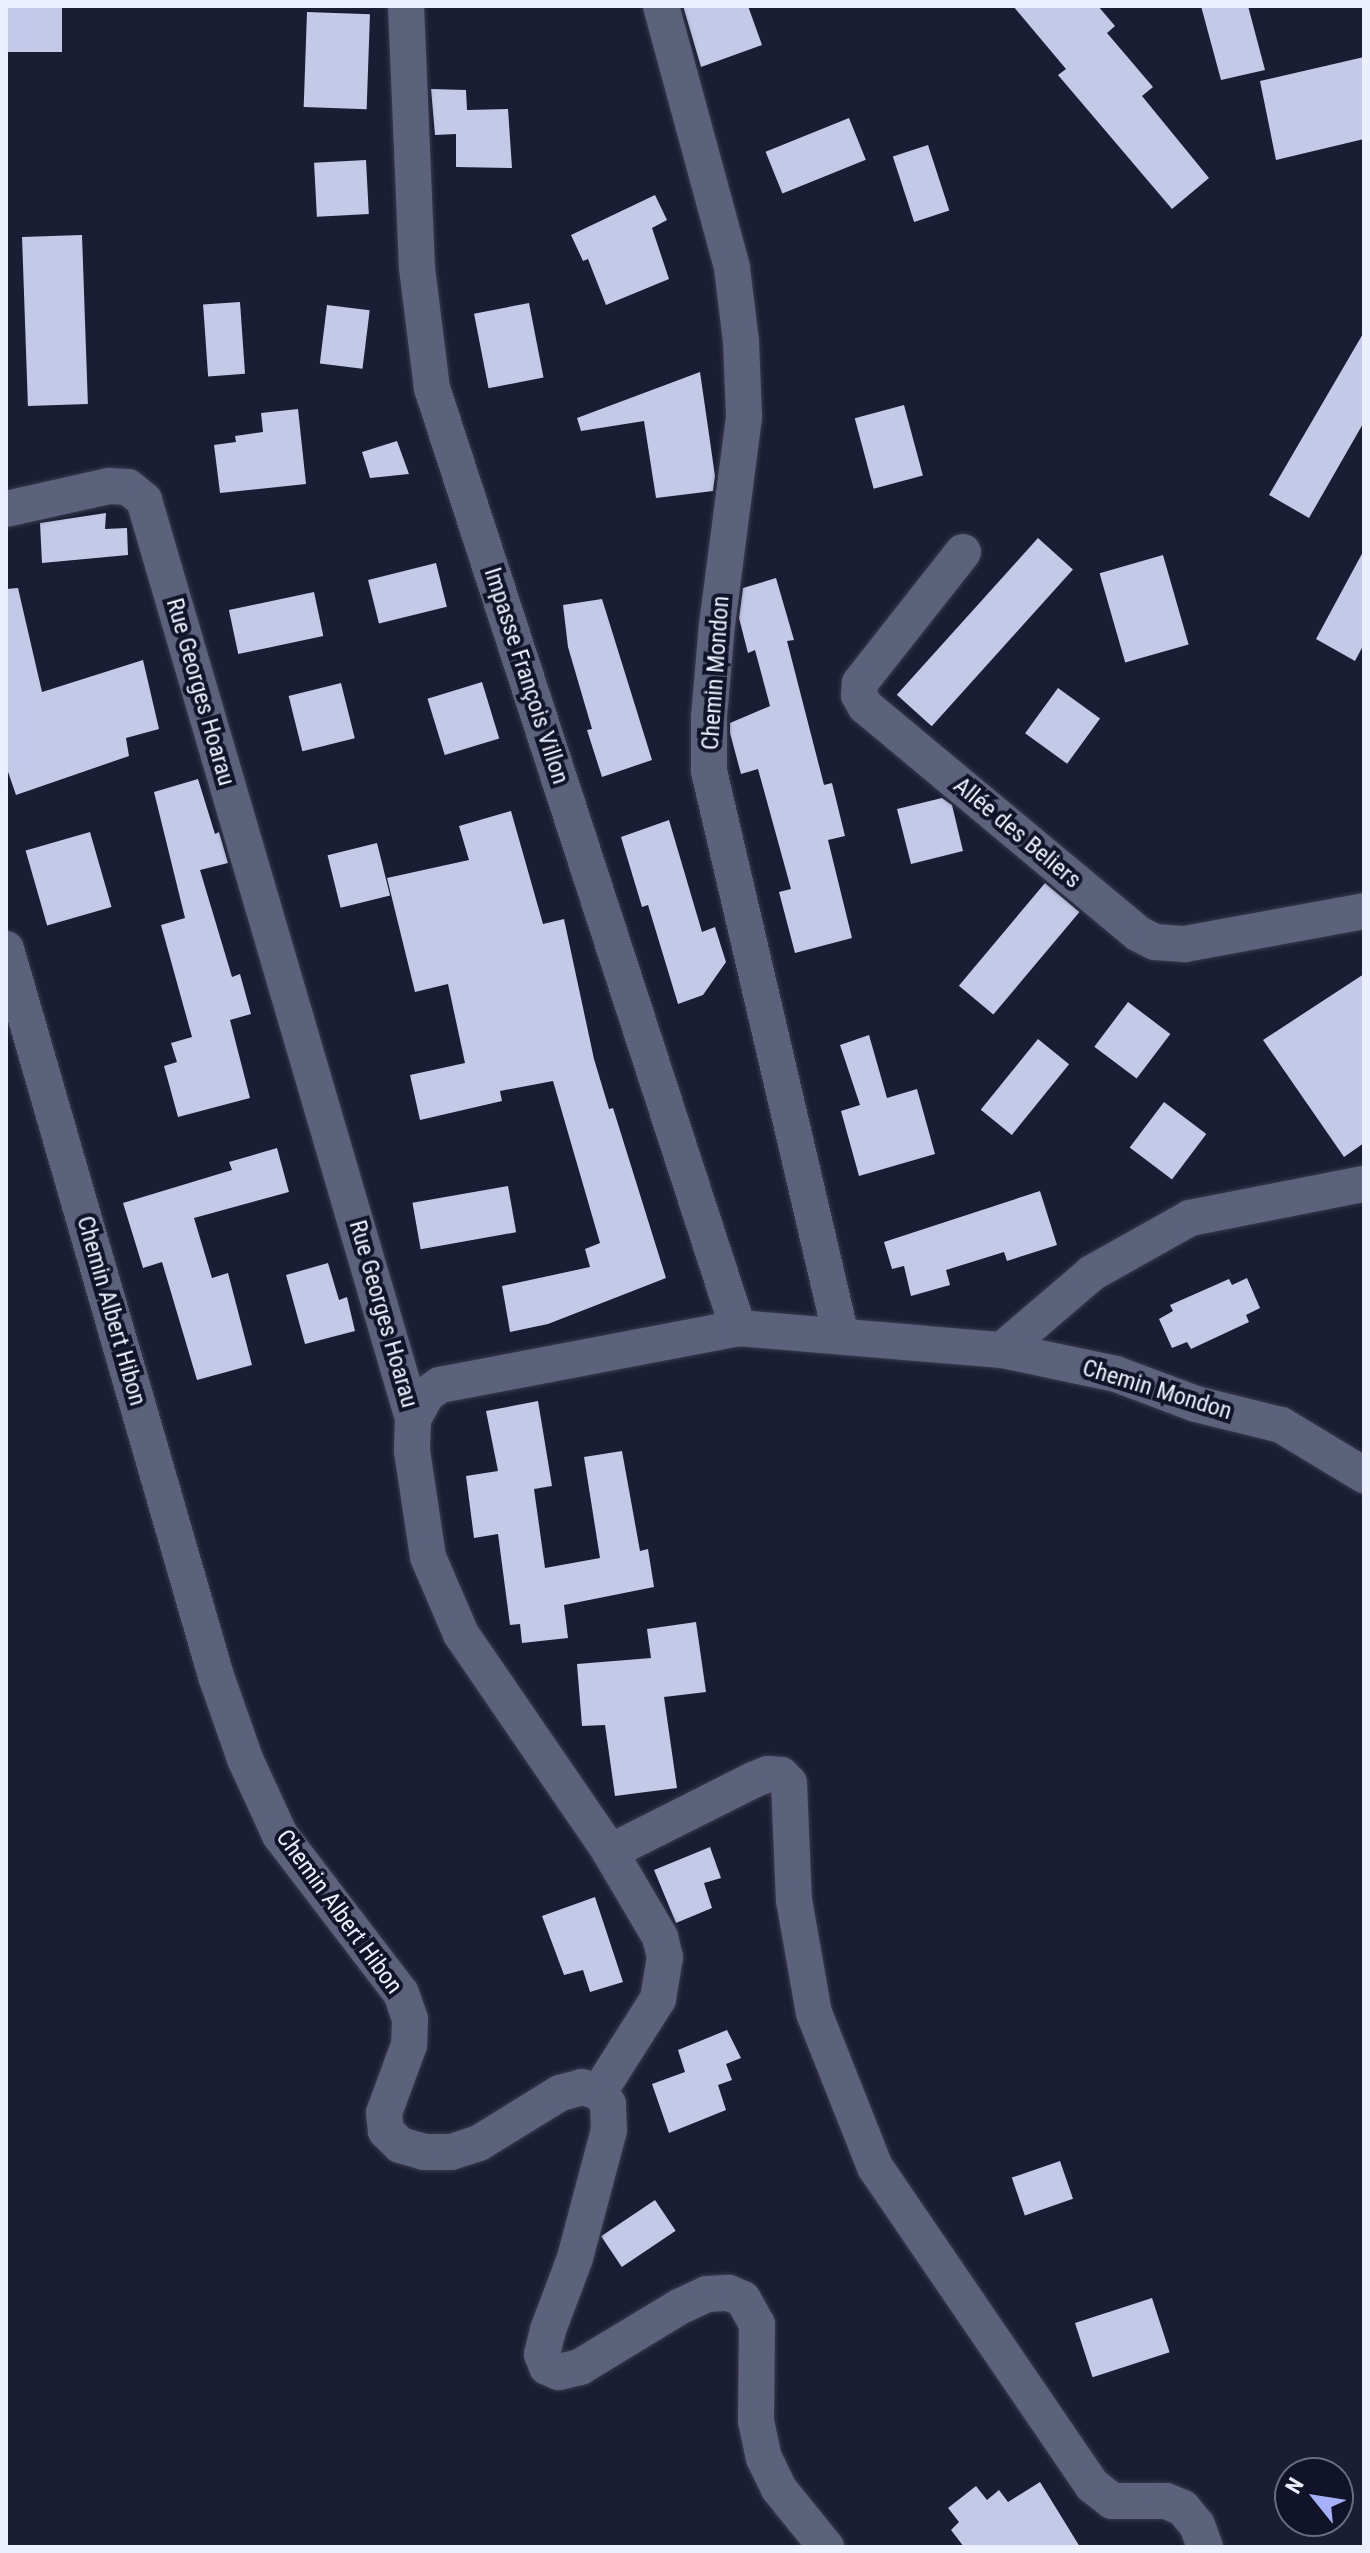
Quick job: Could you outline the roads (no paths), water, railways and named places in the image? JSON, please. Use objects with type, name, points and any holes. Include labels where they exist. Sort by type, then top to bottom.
[{"type":"street","name":"Impasse François Villon","points":[[406,6],[417,268],[432,388],[738,1328]]},
{"type":"street","name":"Chemin Mondon","points":[[661,6],[732,268],[741,341],[744,417],[717,624],[709,717],[709,771],[841,1336]]},
{"type":"street","name":"Rue Georges Hoarau","points":[[6,509],[109,486],[128,487],[144,500],[413,1419],[412,1451],[419,1515],[428,1557],[443,1598],[478,1662],[610,1852],[660,1937],[665,1967],[658,1999],[599,2092]]},
{"type":"street","name":"Allée des Beliers","points":[[963,552],[860,683],[859,695],[865,706],[1139,934],[1155,942],[1185,944],[1364,911]]},
{"type":"street","name":"Chemin Albert Hibon","points":[[6,949],[216,1676],[245,1759],[280,1835],[401,1993],[410,2019],[409,2045],[384,2113],[386,2131],[400,2145],[424,2152],[451,2152],[479,2143],[560,2093],[582,2087],[599,2092]]},
{"type":"street","points":[[1002,1350],[1092,1273],[1190,1218],[1364,1184]]},
{"type":"street","name":"Chemin Mondon","points":[[413,1419],[427,1394],[440,1385],[738,1328],[1002,1350],[1116,1374],[1196,1404],[1281,1425],[1364,1475]]},
{"type":"street","points":[[610,1852],[768,1774],[781,1775],[789,1783],[794,1900],[814,2013],[875,2167],[1093,2486],[1112,2501],[1166,2501],[1183,2508],[1197,2525],[1205,2547]]},
{"type":"street","points":[[599,2092],[608,2104],[609,2130],[575,2258],[548,2330],[542,2354],[547,2367],[559,2372],[580,2367],[679,2307],[707,2294],[729,2293],[743,2299],[757,2324],[756,2421],[764,2458],[779,2489],[826,2547]]}]
